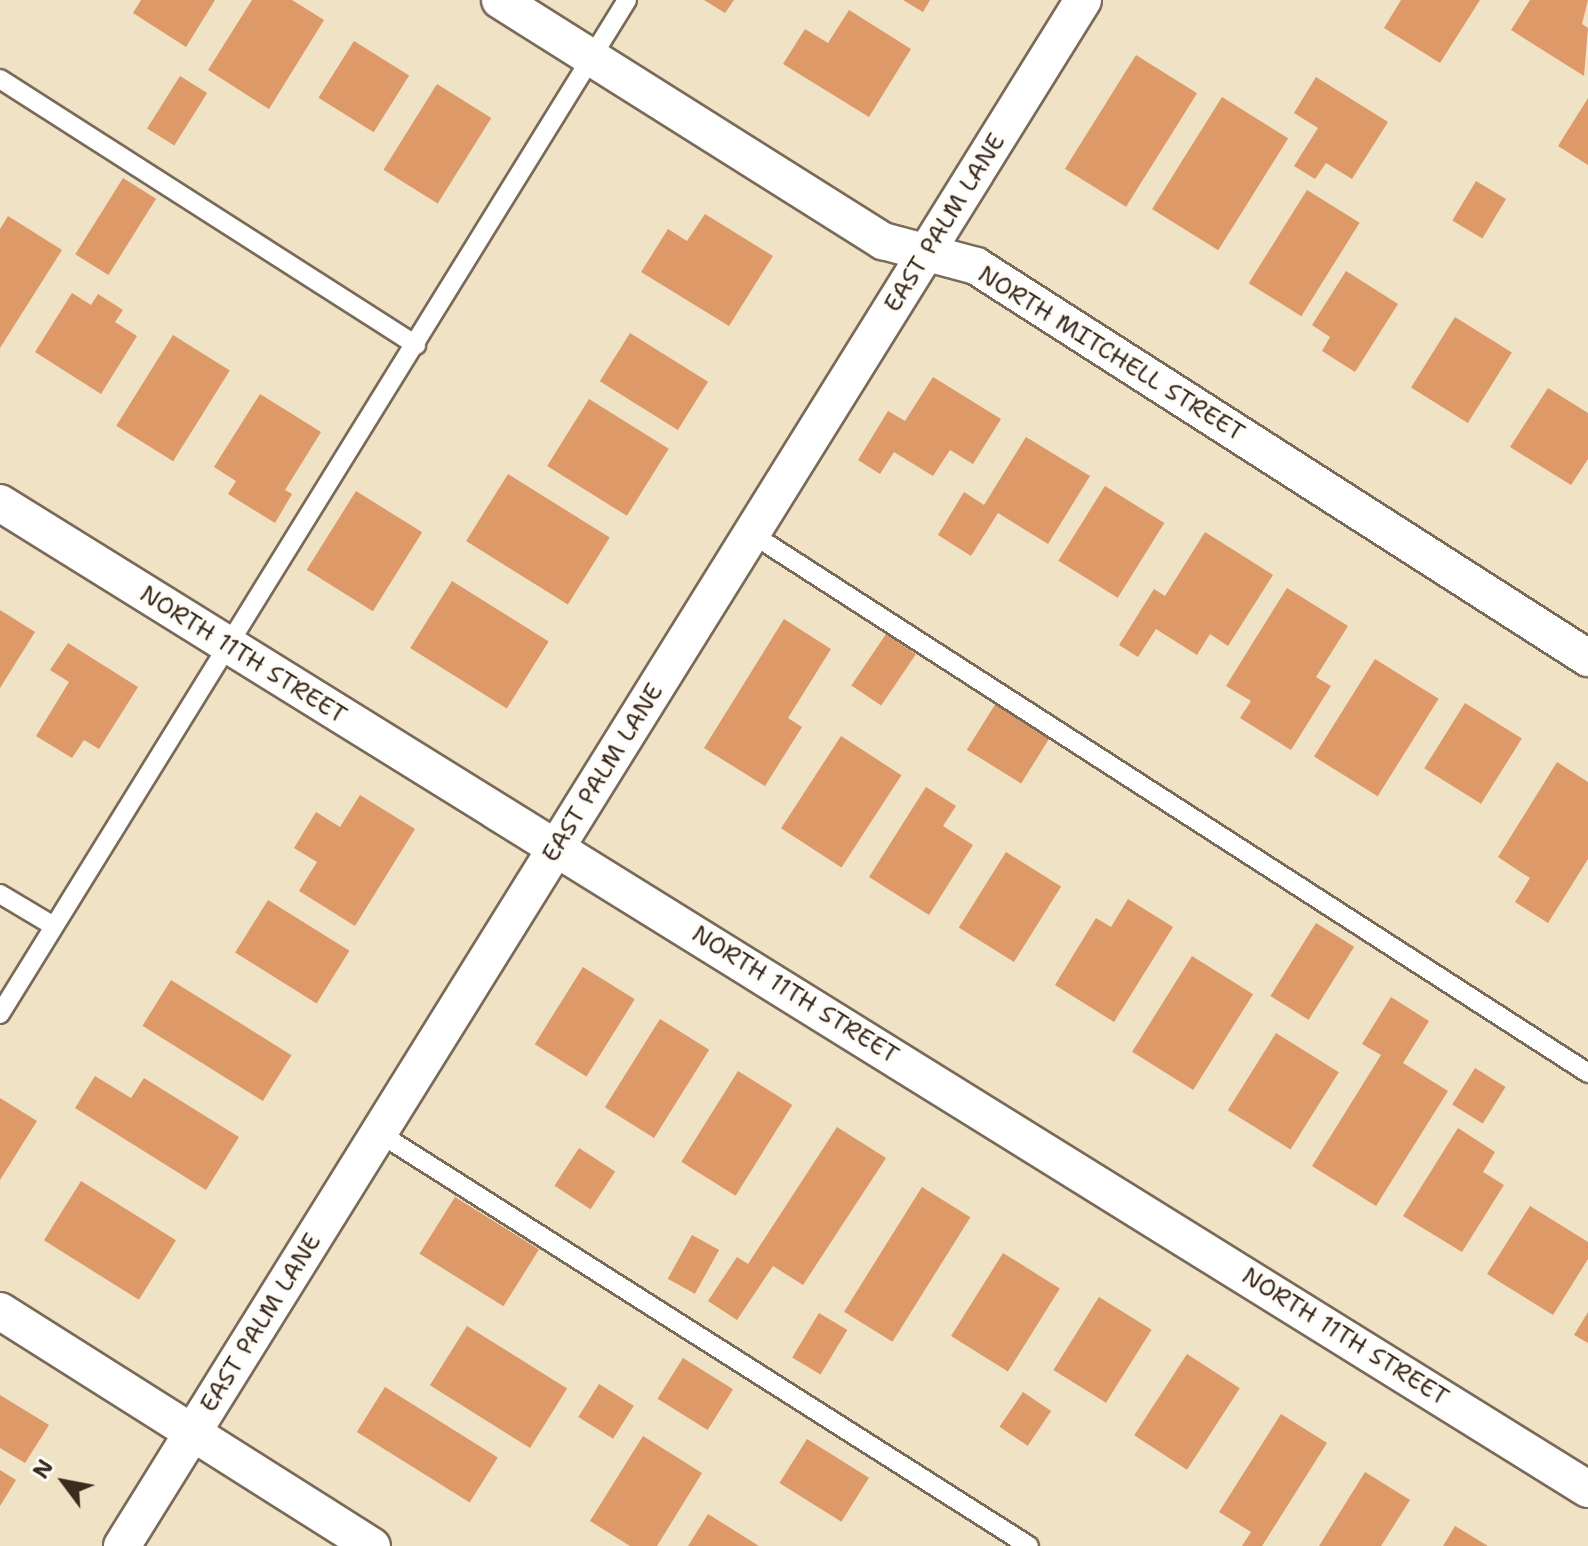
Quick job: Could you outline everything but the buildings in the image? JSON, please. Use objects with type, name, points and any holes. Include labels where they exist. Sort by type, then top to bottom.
[{"type":"street","name":"NORTH MITCHELL STREET","points":[[500,0],[883,241],[976,266],[1588,658]]},
{"type":"street","name":"EAST PALM LANE","points":[[122,1546],[1083,0]]},
{"type":"street","name":"NORTH 11TH STREET","points":[[0,503],[1588,1489]]},
{"type":"street","points":[[0,1311],[195,1430],[372,1546]]},
{"type":"lane","points":[[0,1014],[52,925],[230,648],[627,0]]},
{"type":"lane","points":[[0,79],[416,345]]},
{"type":"lane","points":[[752,534],[1588,1073]]},
{"type":"lane","points":[[0,894],[52,925]]},
{"type":"lane","points":[[379,1133],[1029,1546]]}]
